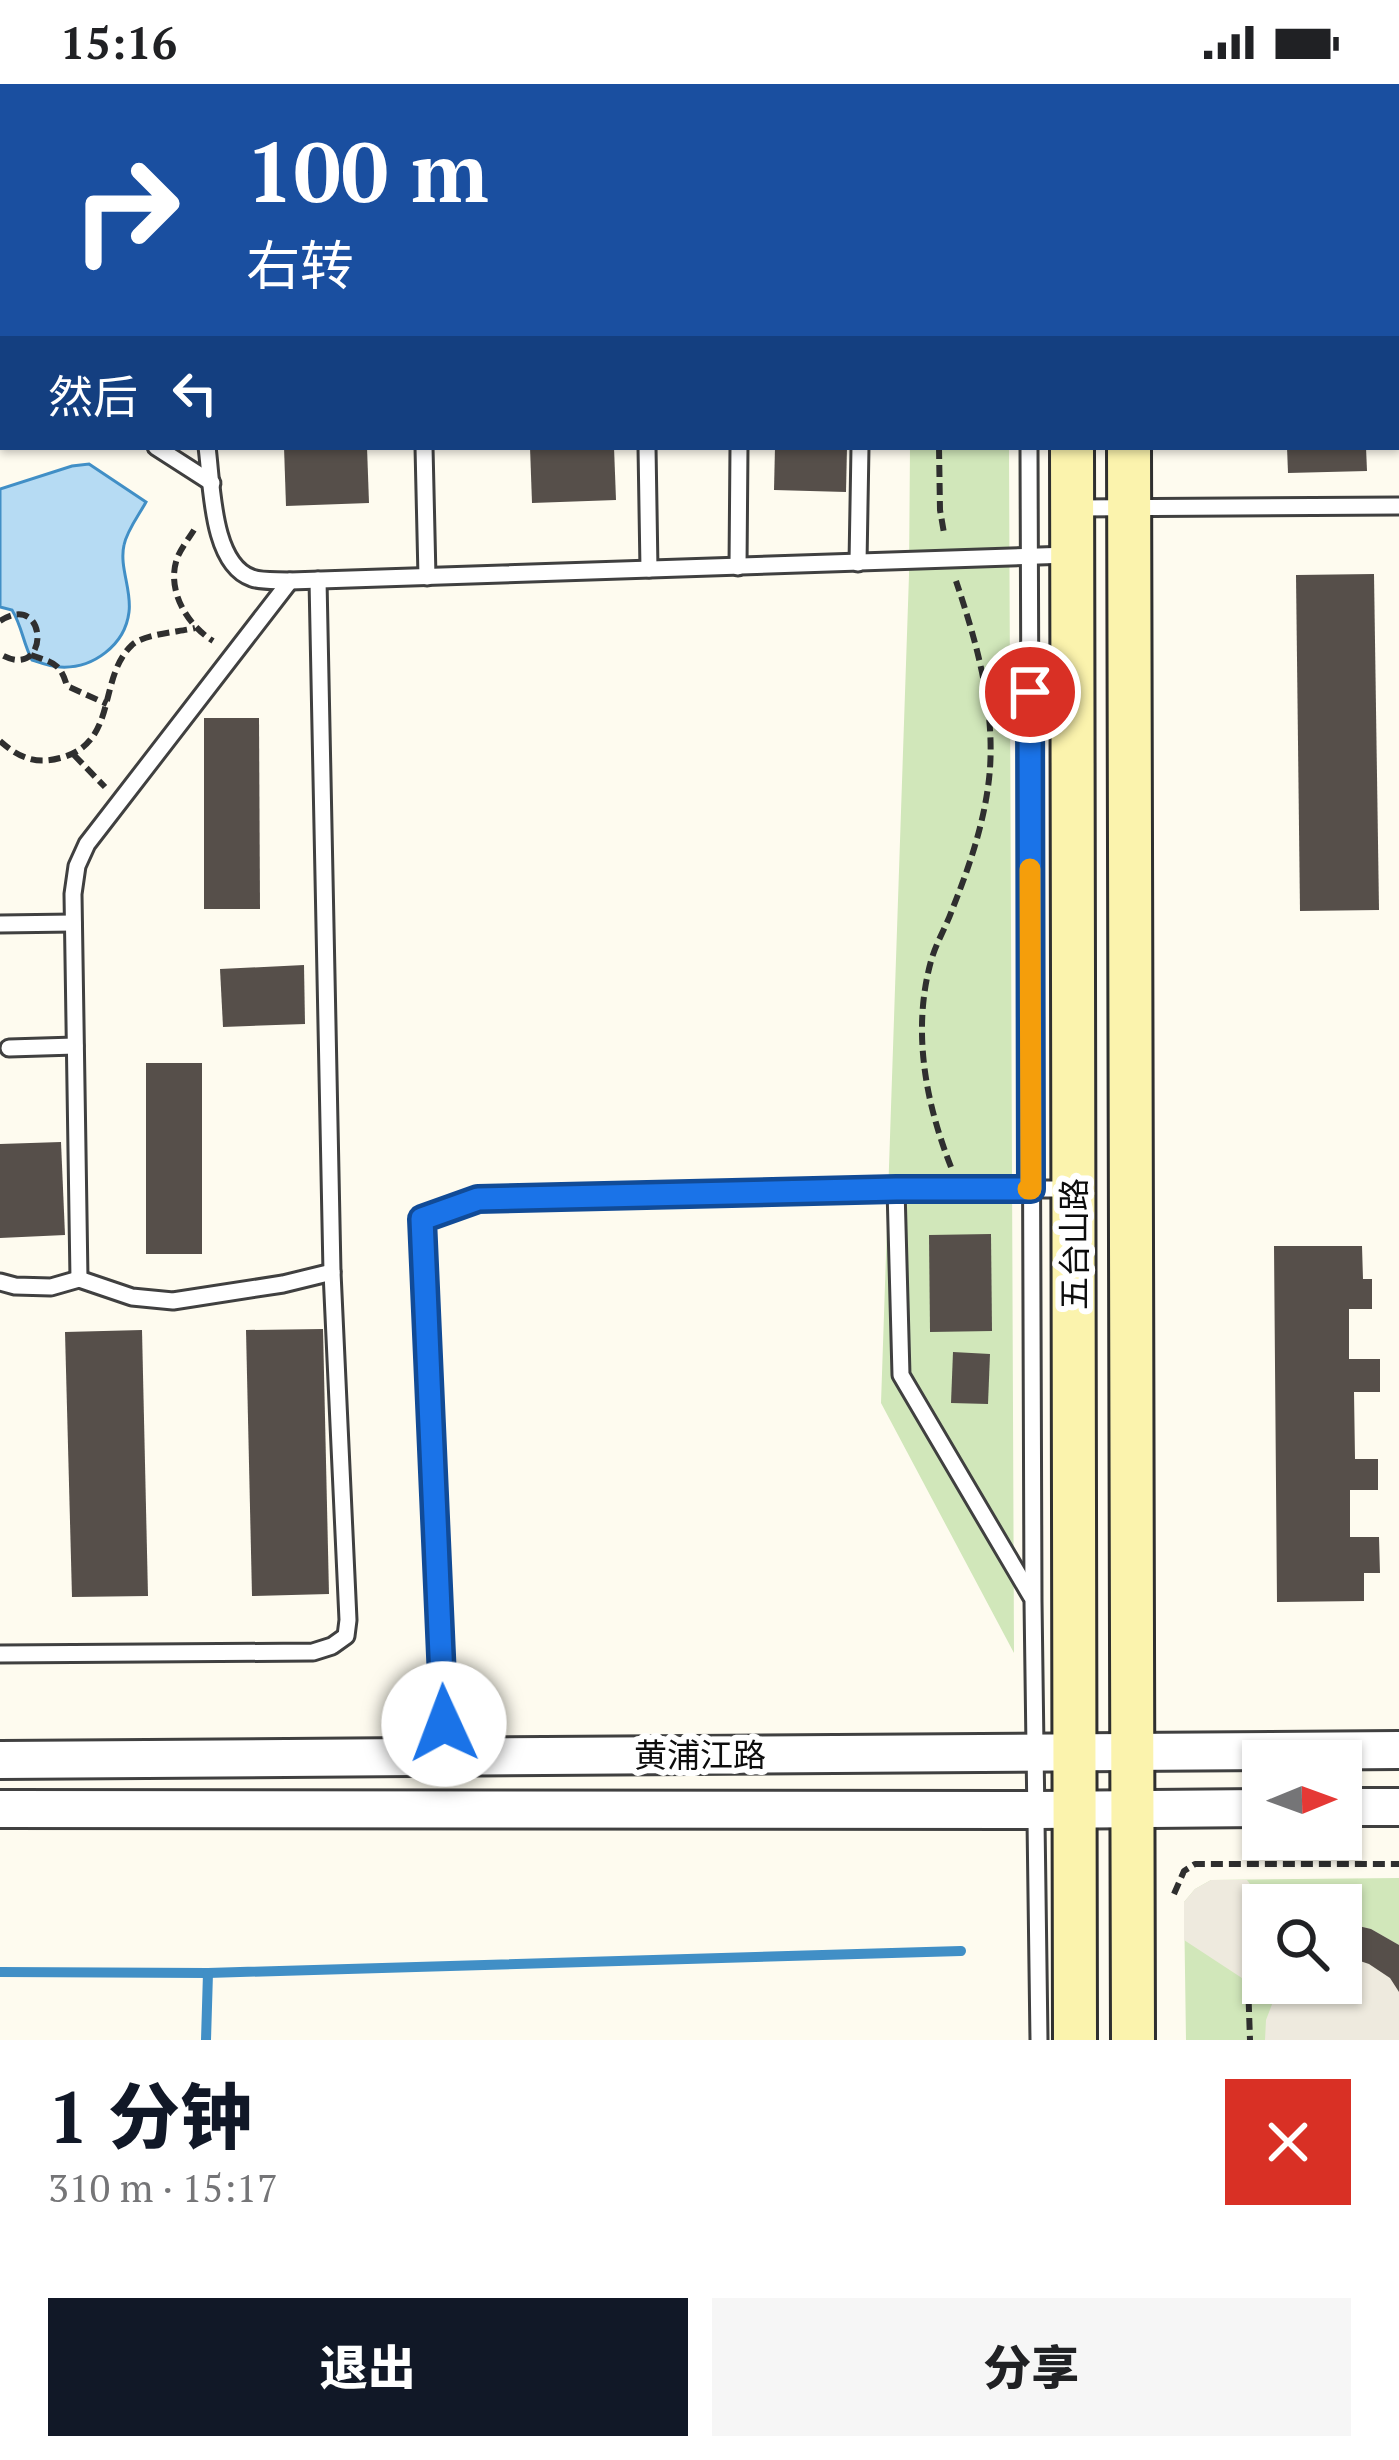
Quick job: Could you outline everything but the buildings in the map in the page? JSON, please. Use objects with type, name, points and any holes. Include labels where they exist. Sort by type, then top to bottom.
[{"type":"main road","name":"五台山路","points":[[1072,450],[1074,1189],[1056,1810],[1076,2040]]},
{"type":"main road","name":"五台山路","points":[[1130,450],[1133,2040]]},
{"type":"street","name":"黄浦江路","points":[[0,1760],[1399,1750]]},
{"type":"street","points":[[1362,1808],[1399,1807]]},
{"type":"street","name":"黄浦江路","points":[[0,1809],[1242,1808]]},
{"type":"lane","points":[[162,450],[212,483]]},
{"type":"lane","points":[[207,450],[220,540],[231,563],[251,578],[290,581],[1071,555]]},
{"type":"lane","points":[[424,450],[428,577]]},
{"type":"lane","points":[[647,450],[649,569]]},
{"type":"lane","points":[[738,567],[739,450]]},
{"type":"lane","points":[[858,563],[860,450]]},
{"type":"lane","points":[[1029,450],[1033,1601],[1056,1752]]},
{"type":"lane","points":[[1072,508],[1399,506]]},
{"type":"lane","points":[[0,1654],[313,1652],[346,1636],[332,1272],[318,580]]},
{"type":"lane","points":[[80,1279],[73,923],[77,866],[86,844],[290,581]]},
{"type":"lane","points":[[0,924],[73,923]]},
{"type":"lane","points":[[9,1048],[75,1046]]},
{"type":"lane","points":[[896,1189],[901,1375],[1033,1601]]},
{"type":"lane","points":[[445,1757],[422,1219],[478,1199],[1074,1189]]},
{"type":"lane","points":[[0,1282],[51,1288],[80,1279],[132,1297],[173,1301],[332,1272]]},
{"type":"lane","points":[[1039,2040],[1056,1810]]},
{"type":"path","points":[[940,450],[940,510],[949,559],[979,658],[989,733],[989,783],[982,823],[932,957],[920,1028],[930,1098],[959,1189]]},
{"type":"path","points":[[216,514],[193,530],[177,558],[173,578],[180,604],[195,628],[209,640],[236,651]]},
{"type":"path","points":[[0,621],[19,614],[33,621],[39,635],[31,655]]},
{"type":"path","points":[[0,741],[18,757],[48,761],[74,754],[88,744],[101,722],[131,645],[143,638],[195,628]]},
{"type":"path","points":[[0,654],[17,660],[31,655],[56,663],[67,686],[107,704]]},
{"type":"path","points":[[74,754],[118,802]]},
{"type":"path","points":[[1173,1897],[1184,1871],[1196,1864],[1399,1864]]},
{"type":"path","points":[[1249,2004],[1250,2040]]},
{"type":"green space","points":[[910,450],[1009,450],[1014,1653],[881,1403]]},
{"type":"green space","points":[[1399,1878],[1399,2040],[1186,2040],[1184,1902],[1211,1880]]},
{"type":"shaded area","points":[[1211,1880],[1247,1880],[1250,1884],[1242,1884],[1242,1978],[1184,1940],[1184,1902]]},
{"type":"shaded area","points":[[1362,1927],[1399,1945],[1399,2040],[1265,2040],[1272,2004],[1362,2004]]},
{"type":"water","points":[[89,464],[146,502],[124,545],[129,612],[121,635],[105,653],[72,667],[53,666],[32,660],[12,610],[0,607],[0,489]]},
{"type":"waterway","points":[[0,1972],[208,1973],[961,1951]]},
{"type":"waterway","points":[[206,2040],[208,1973]]},
{"type":"slow traffic","points":[[1028,1189],[1030,869]]},
{"type":"route","points":[[444,1724],[422,1219],[478,1199],[1031,1189],[1030,692]]}]
